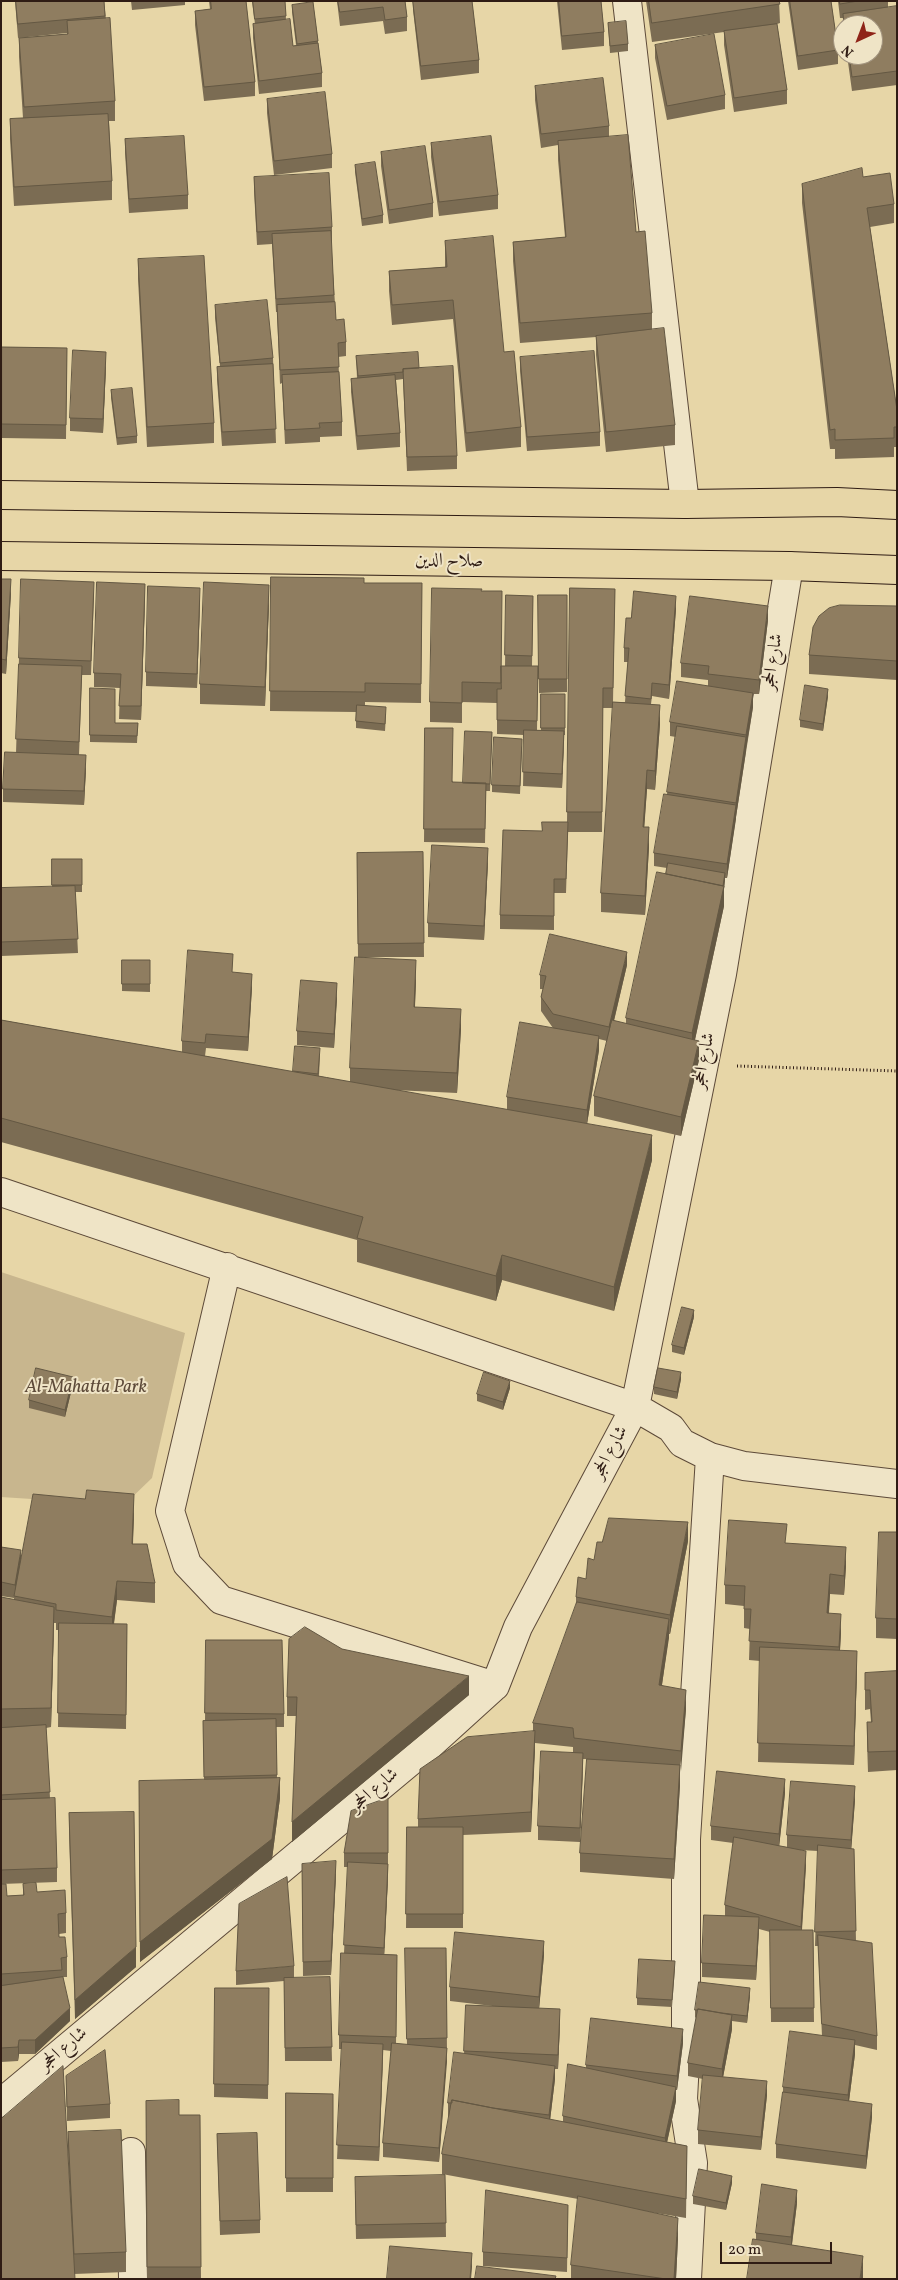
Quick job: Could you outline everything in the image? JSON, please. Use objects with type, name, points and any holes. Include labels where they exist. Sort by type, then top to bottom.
[{"type":"highway","points":[[1,495],[685,504],[837,502],[897,505]]},
{"type":"highway","name":"صلاح الدين","points":[[1,556],[789,566],[897,570]]},
{"type":"street","points":[[627,1],[685,504]]},
{"type":"street","name":"شارع الحجر","points":[[1,2103],[430,1745],[495,1686],[518,1627],[635,1407],[722,974],[789,566]]},
{"type":"street","points":[[1,1192],[227,1267],[635,1407],[671,1428],[682,1443],[710,1457],[744,1466],[897,1484]]},
{"type":"street","points":[[227,1267],[170,1511],[187,1564],[221,1600],[495,1686]]},
{"type":"street","points":[[688,2279],[693,2163],[683,2099],[686,2043],[686,1839],[710,1457]]},
{"type":"street","points":[[131,2152],[133,2279]]},
{"type":"path","points":[[704,1065],[897,1071]]},
{"type":"green space","name":"Al-Mahatta Park","points":[[1,1272],[185,1333],[152,1478],[124,1505],[1,1497]]},
{"type":"building","points":[[16,1],[104,1],[105,16],[18,24]]},
{"type":"building","points":[[211,1],[246,1],[255,82],[204,87],[195,11],[211,9]]},
{"type":"building","points":[[253,1],[285,1],[286,16],[255,19]]},
{"type":"building","points":[[338,1],[405,1],[407,17],[385,20],[383,7],[340,12]]},
{"type":"building","points":[[413,1],[472,1],[479,60],[421,66]]},
{"type":"building","points":[[559,1],[601,1],[604,32],[562,36]]},
{"type":"building","points":[[649,1],[779,1],[780,4],[652,23]]},
{"type":"building","points":[[790,1],[831,1],[833,51],[798,56]]},
{"type":"building","points":[[840,1],[858,1],[840,4]]},
{"type":"building","points":[[313,2],[318,41],[297,44],[292,5]]},
{"type":"building","points":[[897,6],[897,71],[852,77],[850,65],[883,65],[883,15],[843,14]]},
{"type":"building","points":[[110,18],[115,101],[24,107],[19,38],[68,34],[67,21]]},
{"type":"building","points":[[290,19],[293,46],[318,43],[322,73],[259,81],[253,24]]},
{"type":"building","points":[[626,21],[628,44],[610,46],[608,23]]},
{"type":"building","points":[[777,24],[787,90],[734,98],[724,31]]},
{"type":"building","points":[[714,34],[725,95],[667,106],[655,45]]},
{"type":"building","points":[[603,78],[609,126],[541,134],[535,86]]},
{"type":"building","points":[[325,92],[332,154],[274,161],[267,99]]},
{"type":"building","points":[[108,114],[112,181],[14,187],[10,119]]},
{"type":"building","points":[[628,135],[636,232],[645,231],[652,313],[520,323],[513,242],[566,237],[558,141]]},
{"type":"building","points":[[184,136],[188,195],[129,199],[125,139]]},
{"type":"building","points":[[491,136],[498,195],[439,202],[431,143]]},
{"type":"building","points":[[425,146],[433,203],[389,210],[381,152]]},
{"type":"building","points":[[375,162],[383,215],[362,219],[355,165]]},
{"type":"building","points":[[862,168],[863,177],[890,173],[894,204],[867,208],[897,410],[897,427],[894,427],[894,438],[835,440],[835,429],[830,430],[802,184]]},
{"type":"building","points":[[329,173],[332,227],[257,232],[254,177]]},
{"type":"building","points":[[331,231],[334,295],[276,299],[272,234]]},
{"type":"building","points":[[493,236],[504,352],[514,351],[521,427],[466,433],[453,300],[392,305],[389,271],[447,267],[445,241]]},
{"type":"building","points":[[204,256],[214,423],[147,427],[138,259]]},
{"type":"building","points":[[267,300],[273,358],[220,363],[215,305]]},
{"type":"building","points":[[335,302],[336,320],[344,319],[346,342],[338,343],[339,367],[280,370],[277,305]]},
{"type":"building","points":[[664,328],[675,425],[606,432],[596,336]]},
{"type":"building","points":[[2,347],[67,348],[66,425],[2,424]]},
{"type":"building","points":[[73,350],[106,352],[103,419],[70,418]]},
{"type":"building","points":[[594,351],[600,432],[527,437],[520,357]]},
{"type":"building","points":[[418,352],[419,368],[403,369],[403,372],[358,376],[356,356]]},
{"type":"building","points":[[273,364],[276,429],[222,432],[217,367]]},
{"type":"building","points":[[453,366],[457,456],[407,457],[403,369]]},
{"type":"building","points":[[339,372],[342,422],[319,423],[320,428],[285,430],[282,375]]},
{"type":"building","points":[[395,375],[400,433],[357,436],[351,379]]},
{"type":"building","points":[[132,388],[137,436],[117,438],[111,390]]},
{"type":"building","points":[[271,577],[364,578],[364,583],[422,583],[421,684],[365,683],[365,692],[270,691]]},
{"type":"building","points":[[1,579],[11,579],[6,660],[1,659]]},
{"type":"building","points":[[21,579],[94,582],[91,661],[19,658]]},
{"type":"building","points":[[97,582],[145,584],[141,706],[119,706],[121,674],[94,673]]},
{"type":"building","points":[[204,582],[269,585],[265,687],[200,684]]},
{"type":"building","points":[[148,586],[200,588],[197,674],[146,672]]},
{"type":"building","points":[[432,588],[502,591],[501,683],[462,682],[462,703],[430,702]]},
{"type":"building","points":[[570,588],[615,589],[613,688],[603,688],[602,812],[567,812]]},
{"type":"building","points":[[634,591],[676,596],[669,685],[652,683],[651,699],[625,696],[629,648],[624,648],[626,618],[631,618]]},
{"type":"building","points":[[506,595],[533,596],[532,656],[505,655]]},
{"type":"building","points":[[538,595],[567,595],[567,679],[539,679]]},
{"type":"building","points":[[690,596],[768,606],[759,680],[708,674],[709,666],[681,663]]},
{"type":"building","points":[[840,605],[897,606],[897,661],[809,655],[813,627],[819,616],[829,608]]},
{"type":"building","points":[[19,664],[82,666],[79,742],[16,739]]},
{"type":"building","points":[[501,666],[538,666],[537,721],[497,720],[497,689],[501,689]]},
{"type":"building","points":[[677,681],[753,693],[746,735],[670,722]]},
{"type":"building","points":[[805,685],[828,689],[823,724],[800,720]]},
{"type":"building","points":[[90,688],[115,689],[115,723],[138,723],[137,736],[90,735]]},
{"type":"building","points":[[541,694],[565,694],[565,728],[541,728]]},
{"type":"building","points":[[613,702],[660,705],[655,771],[647,770],[643,827],[649,827],[645,896],[601,893]]},
{"type":"building","points":[[357,705],[386,707],[385,724],[356,721]]},
{"type":"building","points":[[677,726],[746,737],[736,803],[667,792]]},
{"type":"building","points":[[425,728],[453,728],[452,782],[486,783],[485,829],[424,829]]},
{"type":"building","points":[[524,730],[564,731],[562,774],[523,772]]},
{"type":"building","points":[[465,731],[492,732],[490,784],[463,783]]},
{"type":"building","points":[[494,737],[522,739],[520,786],[492,785]]},
{"type":"building","points":[[5,752],[86,755],[84,791],[3,789]]},
{"type":"building","points":[[664,794],[736,805],[727,864],[654,853]]},
{"type":"building","points":[[542,822],[568,822],[566,879],[554,879],[554,916],[500,915],[503,830],[542,831]]},
{"type":"building","points":[[432,845],[488,848],[484,926],[428,923]]},
{"type":"building","points":[[423,852],[424,943],[358,944],[357,853]]},
{"type":"building","points":[[52,859],[82,859],[82,885],[52,885]]},
{"type":"building","points":[[668,863],[725,873],[723,886],[666,874]]},
{"type":"building","points":[[657,872],[724,886],[692,1033],[626,1018]]},
{"type":"building","points":[[75,886],[78,939],[1,942],[1,888]]},
{"type":"building","points":[[550,934],[627,952],[609,1027],[553,1014],[541,997],[546,976],[540,975]]},
{"type":"building","points":[[188,950],[233,954],[232,972],[252,974],[248,1037],[206,1034],[205,1043],[182,1041]]},
{"type":"building","points":[[355,957],[416,960],[414,1007],[461,1009],[457,1073],[350,1068]]},
{"type":"building","points":[[122,960],[150,960],[150,984],[122,984]]},
{"type":"building","points":[[301,980],[337,983],[334,1034],[297,1031]]},
{"type":"building","points":[[1,1020],[652,1135],[614,1287],[502,1255],[496,1276],[357,1238],[363,1217],[1,1118]]},
{"type":"building","points":[[612,1020],[699,1041],[681,1117],[594,1096]]},
{"type":"building","points":[[520,1022],[599,1036],[587,1110],[507,1097]]},
{"type":"building","points":[[295,1046],[320,1048],[318,1074],[293,1071]]},
{"type":"building","points":[[682,1307],[694,1310],[684,1348],[672,1345]]},
{"type":"building","points":[[36,1368],[73,1377],[65,1410],[29,1400]]},
{"type":"building","points":[[658,1368],[681,1372],[677,1392],[654,1387]]},
{"type":"building","points":[[484,1372],[510,1381],[503,1402],[477,1394]]},
{"type":"building","points":[[87,1490],[134,1494],[132,1544],[147,1544],[155,1583],[117,1581],[112,1617],[56,1610],[56,1604],[14,1596],[33,1494],[85,1499]]},
{"type":"building","points":[[609,1518],[688,1522],[670,1615],[576,1597],[578,1577],[586,1579],[588,1558],[594,1560],[597,1542],[602,1542]]},
{"type":"building","points":[[729,1520],[787,1524],[785,1543],[846,1547],[844,1576],[830,1574],[827,1613],[841,1614],[839,1647],[749,1641],[751,1609],[744,1609],[745,1586],[725,1585]]},
{"type":"building","points":[[879,1532],[897,1532],[897,1619],[876,1618]]},
{"type":"building","points":[[1,1547],[21,1550],[15,1585],[1,1582]]},
{"type":"building","points":[[1,1597],[54,1607],[51,1708],[1,1709]]},
{"type":"building","points":[[577,1602],[669,1619],[659,1685],[686,1690],[681,1751],[574,1738],[573,1728],[533,1723]]},
{"type":"building","points":[[59,1623],[127,1624],[126,1715],[58,1713]]},
{"type":"building","points":[[305,1627],[342,1649],[469,1676],[292,1822],[297,1697],[287,1697],[289,1639]]},
{"type":"building","points":[[206,1640],[282,1640],[284,1714],[205,1713]]},
{"type":"building","points":[[760,1647],[857,1651],[854,1746],[758,1743]]},
{"type":"building","points":[[897,1671],[897,1751],[868,1752],[867,1722],[872,1722],[870,1690],[865,1690],[865,1673]]},
{"type":"building","points":[[276,1719],[277,1775],[204,1777],[203,1721]]},
{"type":"building","points":[[46,1725],[50,1792],[1,1795],[1,1728]]},
{"type":"building","points":[[535,1731],[531,1812],[418,1819],[420,1769],[467,1737]]},
{"type":"building","points":[[541,1751],[583,1753],[580,1828],[538,1826]]},
{"type":"building","points":[[587,1759],[680,1765],[674,1859],[580,1853]]},
{"type":"building","points":[[717,1771],[785,1779],[779,1834],[711,1826]]},
{"type":"building","points":[[280,1778],[272,1839],[140,1942],[139,1781]]},
{"type":"building","points":[[791,1781],[855,1786],[851,1840],[787,1835]]},
{"type":"building","points":[[55,1798],[57,1868],[1,1870],[1,1800]]},
{"type":"building","points":[[388,1798],[388,1853],[344,1853],[351,1811]]},
{"type":"building","points":[[134,1812],[136,1947],[75,2000],[69,1813]]},
{"type":"building","points":[[407,1827],[463,1827],[463,1914],[406,1914]]},
{"type":"building","points":[[734,1837],[806,1851],[801,1927],[725,1905]]},
{"type":"building","points":[[818,1845],[854,1849],[856,1931],[815,1932]]},
{"type":"building","points":[[336,1861],[331,1961],[303,1962],[302,1864]]},
{"type":"building","points":[[348,1862],[388,1864],[384,1948],[344,1945]]},
{"type":"building","points":[[287,1877],[294,1966],[236,1971],[239,1904]]},
{"type":"building","points":[[36,1883],[37,1892],[65,1890],[66,1913],[58,1914],[59,1937],[65,1937],[67,1957],[61,1958],[62,1970],[1,1974],[1,1884],[6,1884],[7,1896],[24,1895],[23,1884]]},
{"type":"building","points":[[704,1915],[759,1917],[756,1966],[702,1963]]},
{"type":"building","points":[[770,1930],[813,1930],[814,2008],[771,2008]]},
{"type":"building","points":[[455,1932],[544,1941],[539,1997],[450,1987]]},
{"type":"building","points":[[818,1935],[872,1943],[877,2036],[822,2024]]},
{"type":"building","points":[[405,1948],[446,1948],[447,2038],[407,2039]]},
{"type":"building","points":[[341,1953],[397,1955],[396,2037],[339,2035]]},
{"type":"building","points":[[639,1959],[675,1961],[672,2000],[637,1998]]},
{"type":"building","points":[[63,1977],[70,2008],[35,2040],[19,2040],[18,2047],[1,2048],[1,1986]]},
{"type":"building","points":[[330,1977],[332,2047],[285,2048],[284,1978]]},
{"type":"building","points":[[699,1982],[750,1988],[747,2016],[695,2010]]},
{"type":"building","points":[[215,1988],[269,1988],[268,2085],[214,2084]]},
{"type":"building","points":[[466,2005],[560,2009],[558,2055],[464,2051]]},
{"type":"building","points":[[698,2009],[732,2015],[722,2069],[688,2063]]},
{"type":"building","points":[[591,2018],[683,2029],[677,2076],[586,2065]]},
{"type":"building","points":[[790,2031],[855,2040],[848,2095],[783,2087]]},
{"type":"building","points":[[342,2042],[383,2044],[379,2147],[337,2145]]},
{"type":"building","points":[[392,2043],[447,2048],[439,2148],[383,2143]]},
{"type":"building","points":[[105,2050],[110,2104],[67,2107],[66,2076]]},
{"type":"building","points":[[454,2052],[555,2066],[549,2115],[493,2108],[452,2100],[452,2103],[448,2103]]},
{"type":"building","points":[[568,2064],[676,2087],[665,2138],[563,2116]]},
{"type":"building","points":[[63,2066],[75,2279],[1,2279],[1,2119]]},
{"type":"building","points":[[703,2075],[767,2081],[761,2137],[698,2130]]},
{"type":"building","points":[[783,2092],[872,2104],[866,2156],[776,2144]]},
{"type":"building","points":[[286,2093],[333,2094],[333,2178],[286,2178]]},
{"type":"building","points":[[179,2100],[179,2115],[200,2115],[201,2267],[147,2267],[146,2101]]},
{"type":"building","points":[[452,2100],[687,2146],[686,2199],[442,2154]]},
{"type":"building","points":[[121,2130],[126,2252],[74,2254],[68,2132]]},
{"type":"building","points":[[257,2133],[260,2220],[220,2221],[217,2134]]},
{"type":"building","points":[[699,2169],[732,2176],[726,2203],[693,2196]]},
{"type":"building","points":[[445,2175],[446,2223],[356,2225],[355,2177]]},
{"type":"building","points":[[762,2184],[797,2190],[791,2237],[756,2233]]},
{"type":"building","points":[[486,2190],[568,2205],[567,2258],[483,2252]]},
{"type":"building","points":[[578,2196],[678,2218],[674,2279],[571,2265]]},
{"type":"building","points":[[753,2239],[863,2256],[860,2279],[747,2279]]},
{"type":"building","points":[[390,2246],[472,2253],[470,2279],[387,2279]]},
{"type":"building","points":[[477,2266],[556,2276],[555,2279],[475,2279]]}]
